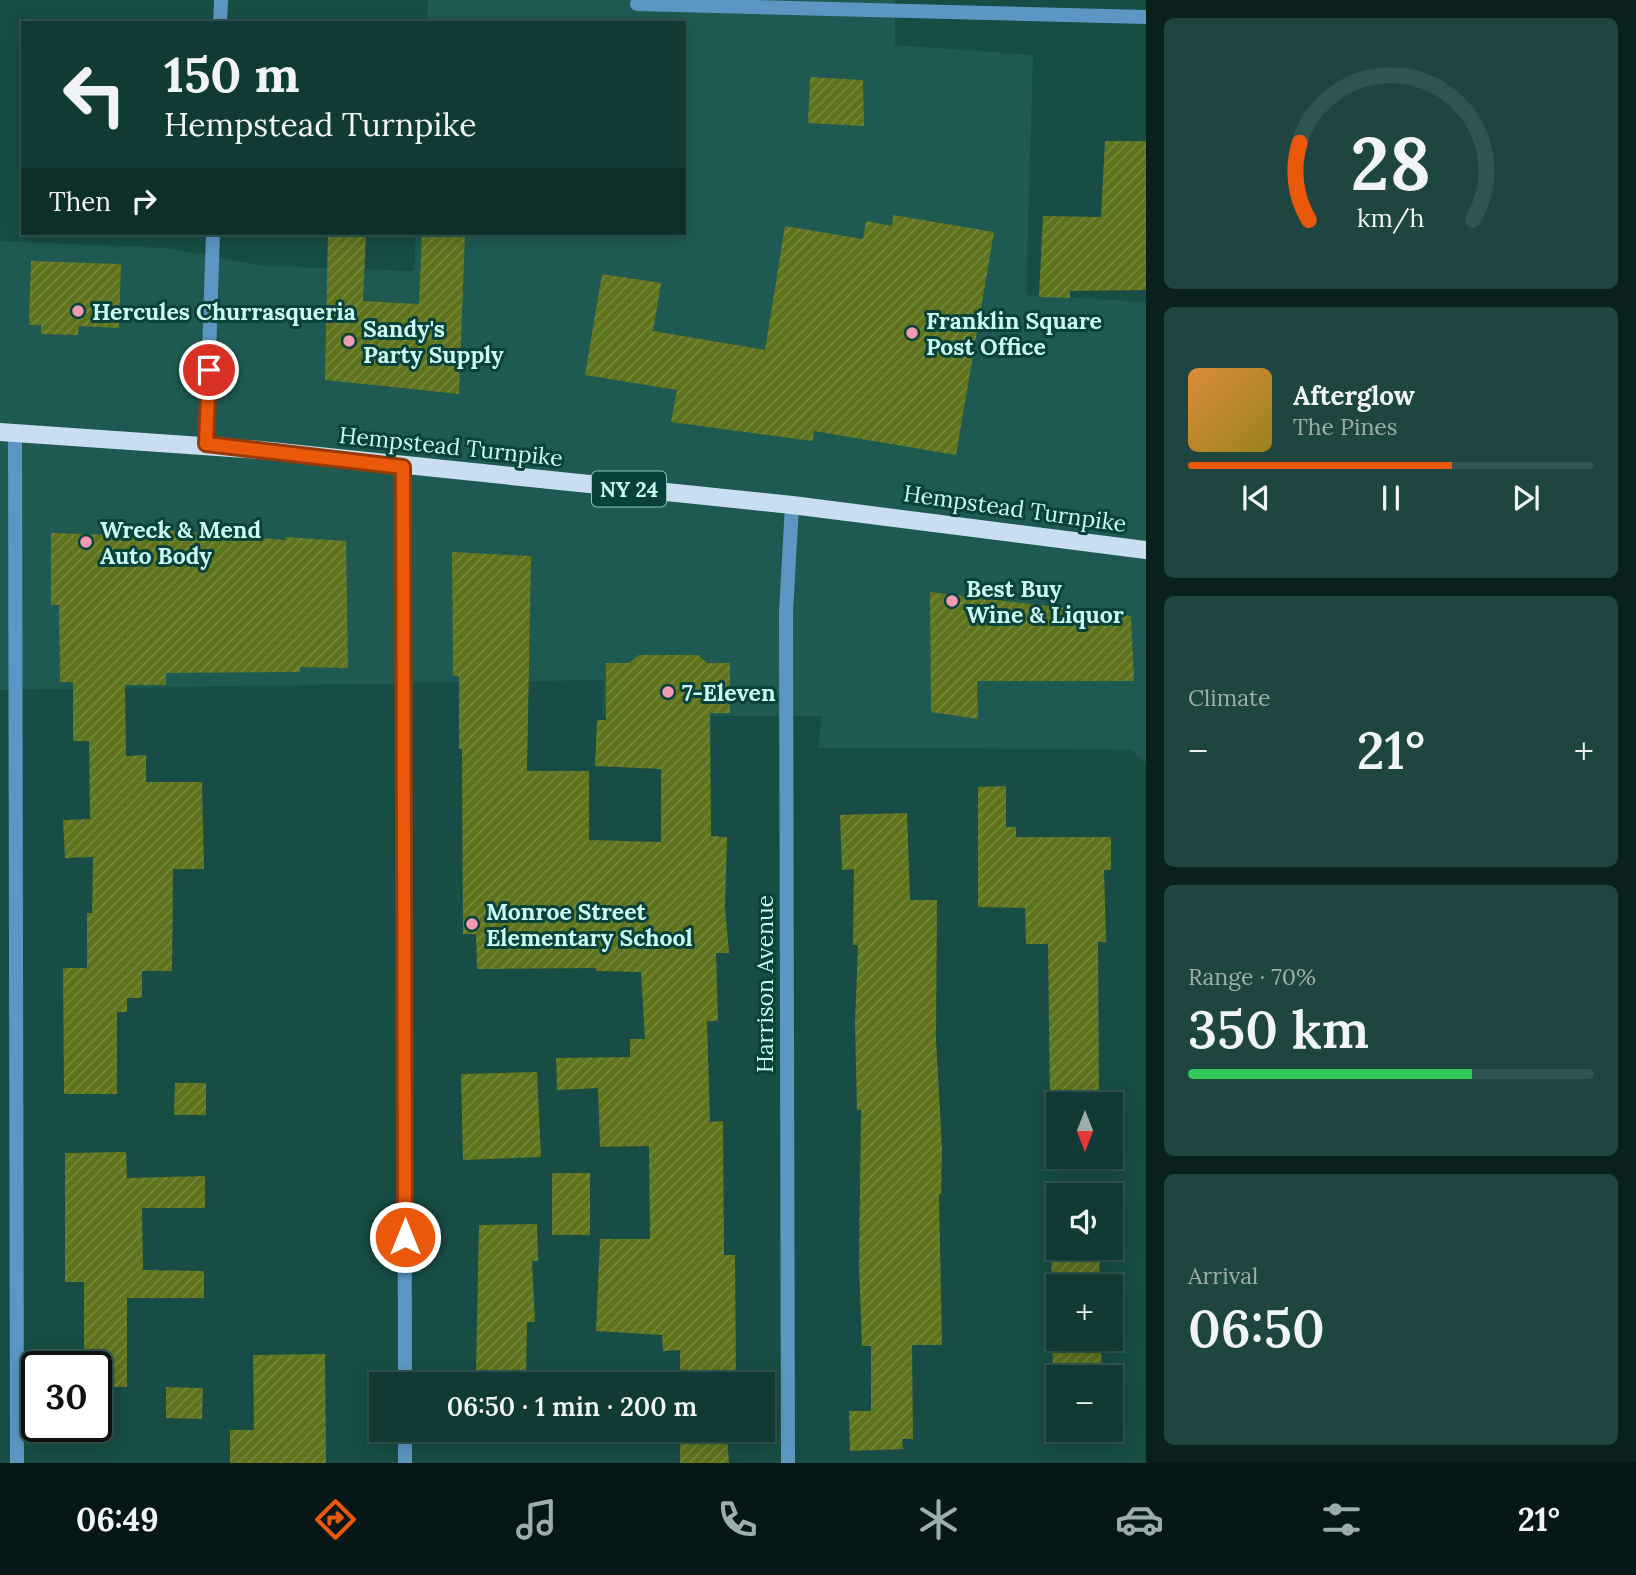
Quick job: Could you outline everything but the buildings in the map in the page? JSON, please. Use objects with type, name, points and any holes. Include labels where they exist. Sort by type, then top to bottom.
[{"type":"main road","name":"Hempstead Turnpike","points":[[7,433],[206,444],[403,467],[792,505],[1146,550]]},
{"type":"street","points":[[220,0],[220,21]]},
{"type":"street","points":[[637,4],[1146,17]]},
{"type":"street","points":[[206,444],[213,235]]},
{"type":"street","points":[[7,433],[17,1463]]},
{"type":"street","points":[[403,467],[405,1372]]},
{"type":"street","name":"Harrison Avenue","points":[[788,1463],[786,612],[792,505]]},
{"type":"street","points":[[405,1442],[405,1463]]},
{"type":"shaded area","points":[[428,0],[895,0],[895,45],[1033,55],[1026,295],[1146,302],[1146,763],[1130,749],[818,748],[822,716],[602,716],[604,680],[0,690],[0,241],[167,248],[263,266],[414,271],[416,235],[686,235],[686,21],[427,21]]},
{"type":"place","name":"Hercules Churrasqueria","points":[[78,311]]},
{"type":"place","name":"Franklin Square Post Office","points":[[912,333]]},
{"type":"place","name":"Sandy's Party Supply","points":[[349,341]]},
{"type":"place","name":"Wreck & Mend Auto Body","points":[[86,542]]},
{"type":"place","name":"Best Buy Wine & Liquor","points":[[952,601]]},
{"type":"place","name":"7-Eleven","points":[[668,692]]},
{"type":"place","name":"Monroe Street Elementary School","points":[[472,924]]},
{"type":"route","points":[[209,370],[206,444],[403,467],[405,1237]]}]
